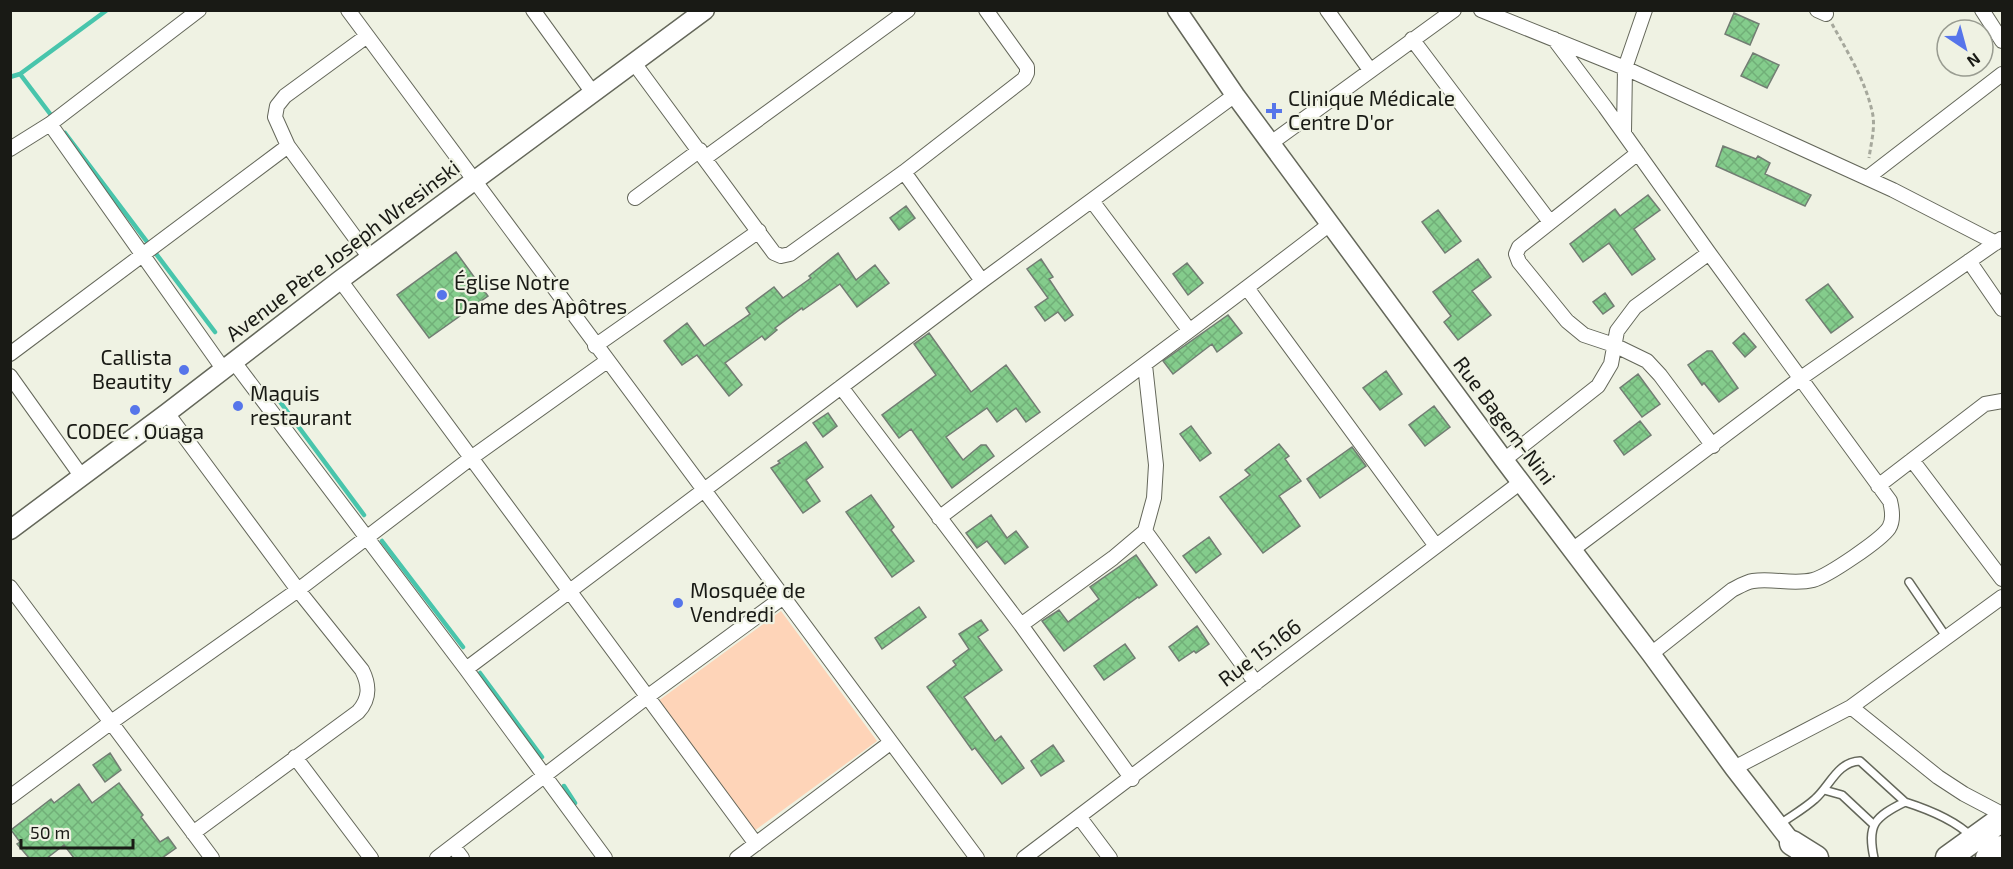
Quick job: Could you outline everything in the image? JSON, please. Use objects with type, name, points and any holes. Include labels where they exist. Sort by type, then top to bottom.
[{"type":"highway","points":[[1983,852],[2002,819]]},
{"type":"highway","points":[[1948,858],[2002,848]]},
{"type":"street","points":[[10,149],[50,124],[199,10]]},
{"type":"street","points":[[348,10],[977,858]]},
{"type":"street","points":[[533,10],[593,93]]},
{"type":"street","name":"Avenue Père Joseph Wresinski","points":[[10,530],[340,280],[705,10]]},
{"type":"street","points":[[635,198],[908,10]]},
{"type":"street","points":[[633,63],[774,253],[781,256],[790,254],[904,172],[1024,80],[1027,67],[986,10]]},
{"type":"street","name":"Rue Bagem-Nini","points":[[1177,10],[1235,95],[1504,460],[1734,768],[1799,851]]},
{"type":"street","points":[[1327,10],[1370,70]]},
{"type":"street","points":[[1271,143],[1454,10]]},
{"type":"street","points":[[1481,10],[1626,68],[1999,240],[1801,378],[1572,550]]},
{"type":"street","points":[[1624,132],[1626,68],[1645,10]]},
{"type":"street","points":[[1982,10],[2002,41]]},
{"type":"street","points":[[367,36],[285,96],[277,106],[275,117],[288,146],[370,258]]},
{"type":"street","points":[[1412,39],[1550,222]]},
{"type":"street","points":[[1554,39],[1624,132],[1709,253],[1890,501],[1893,511],[1890,526],[1874,542],[1824,576],[1806,582],[1752,581],[1732,590],[1651,654]]},
{"type":"street","points":[[1867,178],[2002,74]]},
{"type":"street","points":[[466,669],[982,281],[1235,95]]},
{"type":"street","points":[[50,124],[143,256],[368,538],[546,775],[605,858]]},
{"type":"street","points":[[10,354],[288,146]]},
{"type":"street","points":[[1638,153],[1519,247],[1516,254],[1567,321],[1584,335],[1614,345],[1647,361],[1713,446]]},
{"type":"street","points":[[904,172],[982,281]]},
{"type":"street","points":[[1092,201],[1189,330]]},
{"type":"street","points":[[939,518],[1330,224]]},
{"type":"street","points":[[596,346],[759,231]]},
{"type":"street","points":[[1504,460],[1598,386],[1611,364],[1617,331],[1635,307],[1709,253]]},
{"type":"street","points":[[1969,261],[2002,309]]},
{"type":"street","points":[[340,280],[756,844]]},
{"type":"street","points":[[1247,288],[1436,546]]},
{"type":"street","points":[[10,797],[298,590],[471,458],[607,361]]},
{"type":"street","points":[[1021,625],[1113,558],[1145,531],[1154,498],[1156,465],[1145,365]]},
{"type":"street","points":[[10,376],[82,477]]},
{"type":"street","points":[[841,387],[1021,625],[1132,779]]},
{"type":"street","points":[[1878,486],[1985,404],[2002,401]]},
{"type":"street","points":[[167,413],[368,681],[366,704],[358,712],[193,833]]},
{"type":"street","points":[[1912,460],[2002,579]]},
{"type":"street","name":"Rue 15.166","points":[[1024,858],[1132,779],[1521,482]]},
{"type":"street","points":[[1145,531],[1256,683]]},
{"type":"street","points":[[10,587],[212,858]]},
{"type":"street","points":[[1734,768],[1851,707],[2002,597]]},
{"type":"street","points":[[436,858],[647,697],[782,598]]},
{"type":"street","points":[[1851,707],[1938,777],[2002,814]]},
{"type":"street","points":[[737,858],[890,743]]},
{"type":"street","points":[[295,757],[372,858]]},
{"type":"street","points":[[1080,818],[1110,858]]},
{"type":"street","points":[[453,846],[462,858]]},
{"type":"lane","points":[[1909,582],[1947,638]]},
{"type":"lane","points":[[1799,851],[1814,800],[1835,773],[1853,761],[1860,761],[1905,802],[1948,820],[1968,833],[1983,852]]},
{"type":"lane","points":[[1824,790],[1842,795],[1873,824]]},
{"type":"lane","points":[[1874,858],[1870,838],[1873,824],[1890,809],[1905,802]]},
{"type":"path","points":[[1822,12],[1850,57],[1872,112],[1873,131],[1867,178]]},
{"type":"shaded area","points":[[781,611],[877,741],[750,834],[654,704]]},
{"type":"building","points":[[1734,13],[1759,24],[1750,45],[1725,34]]},
{"type":"building","points":[[1753,53],[1779,65],[1767,88],[1741,76]]},
{"type":"building","points":[[1723,146],[1756,159],[1758,156],[1770,163],[1765,174],[1811,195],[1805,206],[1716,166]]},
{"type":"building","points":[[1648,195],[1660,210],[1634,229],[1655,259],[1632,275],[1609,243],[1583,262],[1570,244],[1615,209],[1620,216]]},
{"type":"building","points":[[906,206],[915,218],[899,230],[890,218]]},
{"type":"building","points":[[1438,210],[1461,241],[1445,253],[1422,222]]},
{"type":"building","name":"Église Notre Dame des Apôtres","points":[[456,252],[488,296],[429,338],[397,295]]},
{"type":"building","points":[[838,253],[856,280],[875,265],[889,283],[857,307],[840,284],[775,328],[777,330],[765,340],[762,336],[725,363],[742,385],[729,396],[697,355],[682,365],[664,341],[687,323],[704,346],[750,314],[746,308],[774,287],[783,298],[811,278],[809,276]]},
{"type":"building","points":[[1041,259],[1053,277],[1049,279],[1073,315],[1065,321],[1058,312],[1045,321],[1035,307],[1048,298],[1027,269]]},
{"type":"building","points":[[1478,259],[1491,277],[1472,291],[1491,315],[1458,340],[1444,322],[1451,316],[1433,292]]},
{"type":"building","points":[[1187,263],[1203,283],[1188,295],[1173,274]]},
{"type":"building","points":[[1828,284],[1853,317],[1831,333],[1806,300]]},
{"type":"building","points":[[1605,293],[1614,306],[1603,314],[1593,302]]},
{"type":"building","points":[[1228,315],[1242,333],[1217,352],[1212,344],[1173,374],[1163,361]]},
{"type":"building","points":[[929,333],[971,392],[1006,365],[1040,412],[1026,422],[1016,408],[997,422],[987,408],[946,437],[963,460],[981,445],[986,445],[994,456],[952,488],[911,429],[899,438],[882,415],[936,375],[914,344]]},
{"type":"building","points":[[1744,333],[1756,347],[1745,357],[1733,343]]},
{"type":"building","points":[[1707,351],[1712,351],[1738,388],[1719,402],[1704,383],[1702,385],[1688,365]]},
{"type":"building","points":[[1386,371],[1402,394],[1380,410],[1363,388]]},
{"type":"building","points":[[1638,374],[1660,404],[1642,417],[1620,388]]},
{"type":"building","points":[[1434,406],[1450,427],[1425,446],[1409,425]]},
{"type":"building","points":[[828,413],[837,426],[823,437],[813,423]]},
{"type":"building","points":[[1640,421],[1651,435],[1624,455],[1614,441]]},
{"type":"building","points":[[1191,426],[1211,453],[1200,461],[1180,434]]},
{"type":"building","points":[[806,442],[823,467],[806,480],[820,501],[803,513],[771,468]]},
{"type":"building","points":[[1279,444],[1289,456],[1285,459],[1301,481],[1279,496],[1300,526],[1263,553],[1220,497],[1250,475],[1245,470]]},
{"type":"building","points":[[1352,447],[1366,466],[1320,498],[1307,479]]},
{"type":"building","points":[[871,495],[894,527],[891,530],[914,561],[892,577],[846,512]]},
{"type":"building","points":[[991,515],[1007,538],[1016,531],[1028,547],[1005,564],[987,541],[977,548],[966,533]]},
{"type":"building","points":[[1209,537],[1221,554],[1196,573],[1183,556]]},
{"type":"building","points":[[1136,555],[1157,585],[1064,651],[1042,621],[1059,610],[1068,622],[1099,599],[1090,587]]},
{"type":"building","points":[[919,607],[926,617],[882,649],[875,638]]},
{"type":"building","points":[[981,620],[988,630],[978,637],[1002,670],[964,697],[995,741],[1001,736],[1024,768],[1002,784],[975,748],[972,750],[927,687],[956,665],[953,661],[969,649],[959,634]]},
{"type":"building","points":[[1197,626],[1209,644],[1179,661],[1169,647]]},
{"type":"building","points":[[1125,644],[1135,658],[1104,680],[1094,666]]},
{"type":"building","points":[[1053,745],[1064,761],[1041,776],[1031,761]]},
{"type":"building","points":[[110,753],[121,770],[105,782],[93,765]]},
{"type":"building","points":[[119,783],[160,842],[168,837],[176,848],[162,858],[74,858],[64,845],[47,858],[29,858],[17,844],[20,842],[11,830],[51,799],[54,803],[79,784],[92,803]]},
{"type":"waterway","points":[[10,77],[20,74],[107,10]]},
{"type":"waterway","points":[[20,74],[54,119]]},
{"type":"waterway","points":[[65,133],[215,332]]},
{"type":"waterway","points":[[272,391],[364,515]]},
{"type":"waterway","points":[[382,541],[463,647]]},
{"type":"waterway","points":[[480,673],[542,757]]},
{"type":"waterway","points":[[564,786],[575,803]]},
{"type":"place","name":"Clinique Médicale Centre D'or","points":[[1274,111]]},
{"type":"place","name":"Église Notre Dame des Apôtres","points":[[442,295]]},
{"type":"place","name":"Callista Beautity","points":[[184,370]]},
{"type":"place","name":"Maquis restaurant","points":[[238,406]]},
{"type":"place","name":"CODEC . Ouaga","points":[[135,410]]},
{"type":"place","name":"Mosquée de Vendredi","points":[[678,603]]}]
